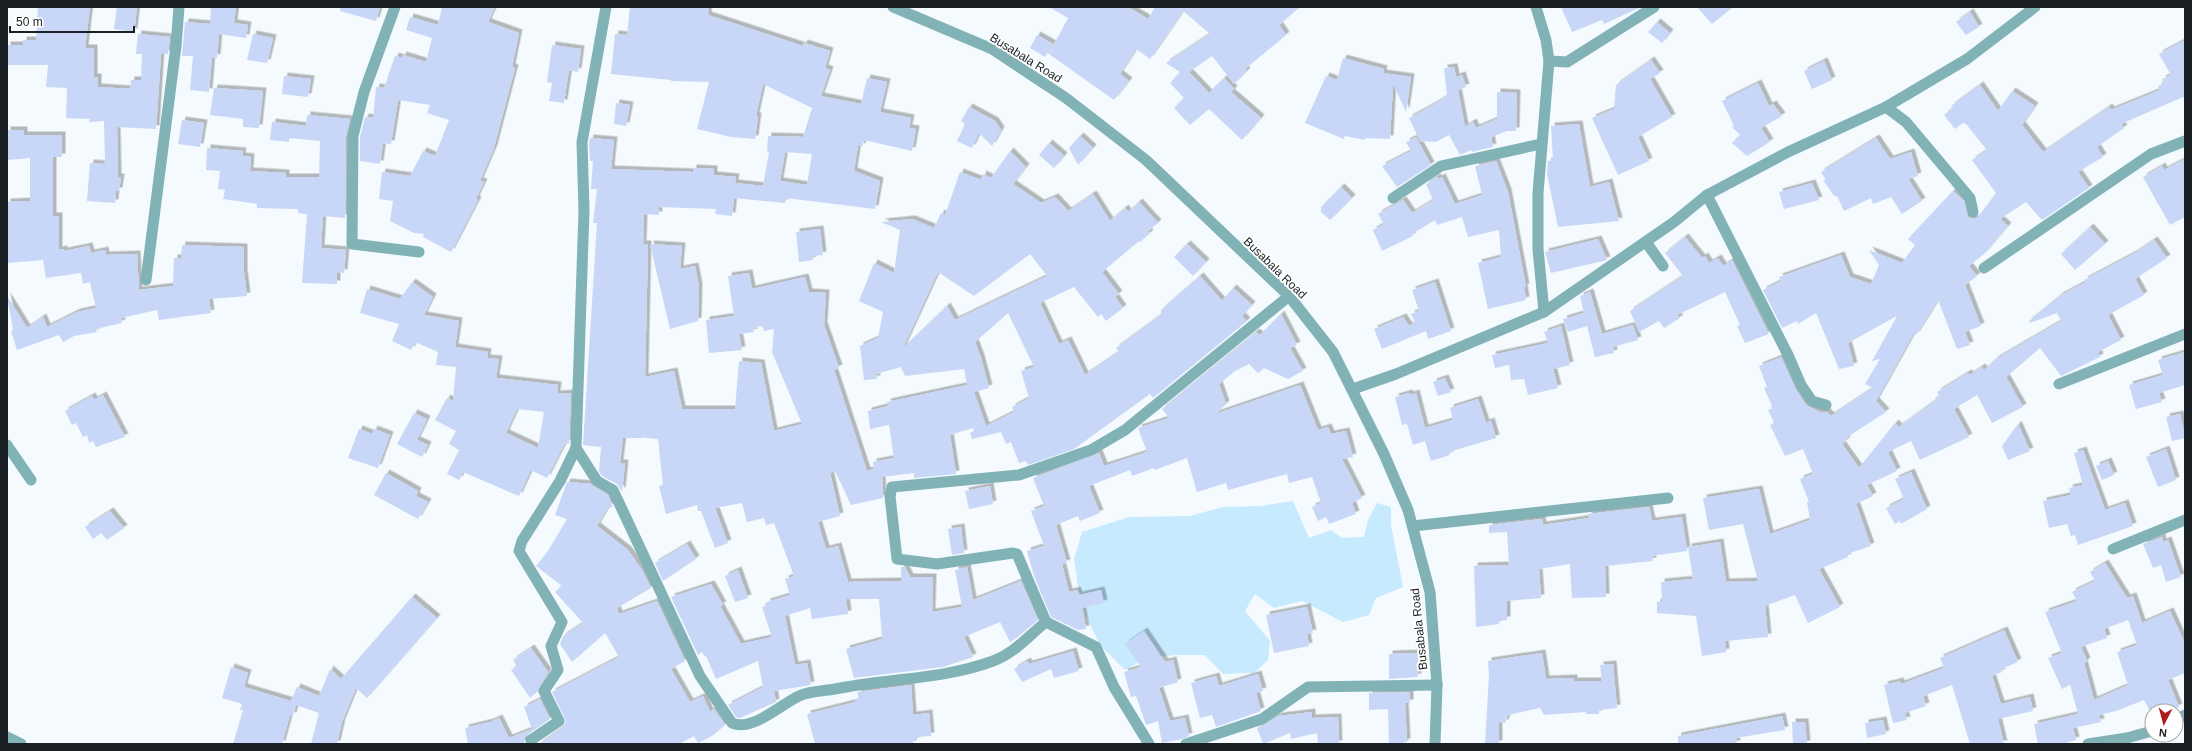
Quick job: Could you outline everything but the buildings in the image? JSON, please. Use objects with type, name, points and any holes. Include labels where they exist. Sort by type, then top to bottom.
[{"type":"street","points":[[146,280],[176,46],[178,7]]},
{"type":"street","points":[[395,7],[364,92],[354,129],[352,244],[418,252]]},
{"type":"street","points":[[532,744],[531,740],[559,721],[544,691],[558,670],[551,646],[562,622],[519,551],[522,541],[560,481],[576,448],[584,211],[582,142],[606,7]]},
{"type":"street","name":"Busabala Road","points":[[893,7],[992,49],[1066,98],[1146,160],[1289,296],[1333,352],[1353,388],[1393,475],[1413,526],[1430,592],[1437,685],[1435,744]]},
{"type":"street","points":[[1536,7],[1546,40],[1549,61],[1541,144],[1538,249],[1544,312]]},
{"type":"street","points":[[1549,61],[1567,62],[1654,7]]},
{"type":"street","points":[[1353,388],[1396,374],[1544,312],[1646,242],[1707,195],[1788,152],[1886,107],[1967,59],[2035,7]]},
{"type":"street","points":[[1886,107],[1906,122],[1970,198],[1973,212]]},
{"type":"street","points":[[1984,268],[2152,154],[2185,141]]},
{"type":"street","points":[[1393,198],[1441,166],[1541,144]]},
{"type":"street","points":[[1707,195],[1788,355],[1801,385],[1812,401],[1826,405]]},
{"type":"street","points":[[1646,242],[1663,266]]},
{"type":"street","points":[[1149,744],[1114,687],[1096,646],[1046,622],[1017,554],[1013,553],[936,564],[897,559],[890,496],[892,487],[1019,475],[1091,450],[1125,430],[1289,296]]},
{"type":"street","points":[[2059,384],[2185,334]]},
{"type":"street","points":[[7,445],[31,480]]},
{"type":"street","points":[[576,448],[597,481],[613,490],[700,676],[732,723],[739,726],[750,724],[800,696],[846,686],[954,673],[994,661],[1017,648],[1046,622]]},
{"type":"street","points":[[1413,526],[1668,498]]},
{"type":"street","points":[[2113,549],[2185,520]]},
{"type":"street","points":[[1186,744],[1262,719],[1308,687],[1437,685]]},
{"type":"street","points":[[2088,744],[2127,738],[2144,733]]},
{"type":"street","points":[[7,737],[21,744]]},
{"type":"shaded area","points":[[1293,501],[1309,538],[1331,530],[1342,538],[1364,537],[1368,520],[1377,503],[1391,507],[1391,525],[1403,587],[1376,598],[1369,615],[1343,622],[1302,601],[1274,608],[1255,594],[1245,611],[1270,641],[1268,660],[1254,673],[1223,674],[1205,655],[1176,655],[1146,658],[1125,670],[1100,645],[1086,616],[1078,587],[1074,559],[1082,532],[1129,517],[1190,516],[1223,507],[1261,506]]}]
